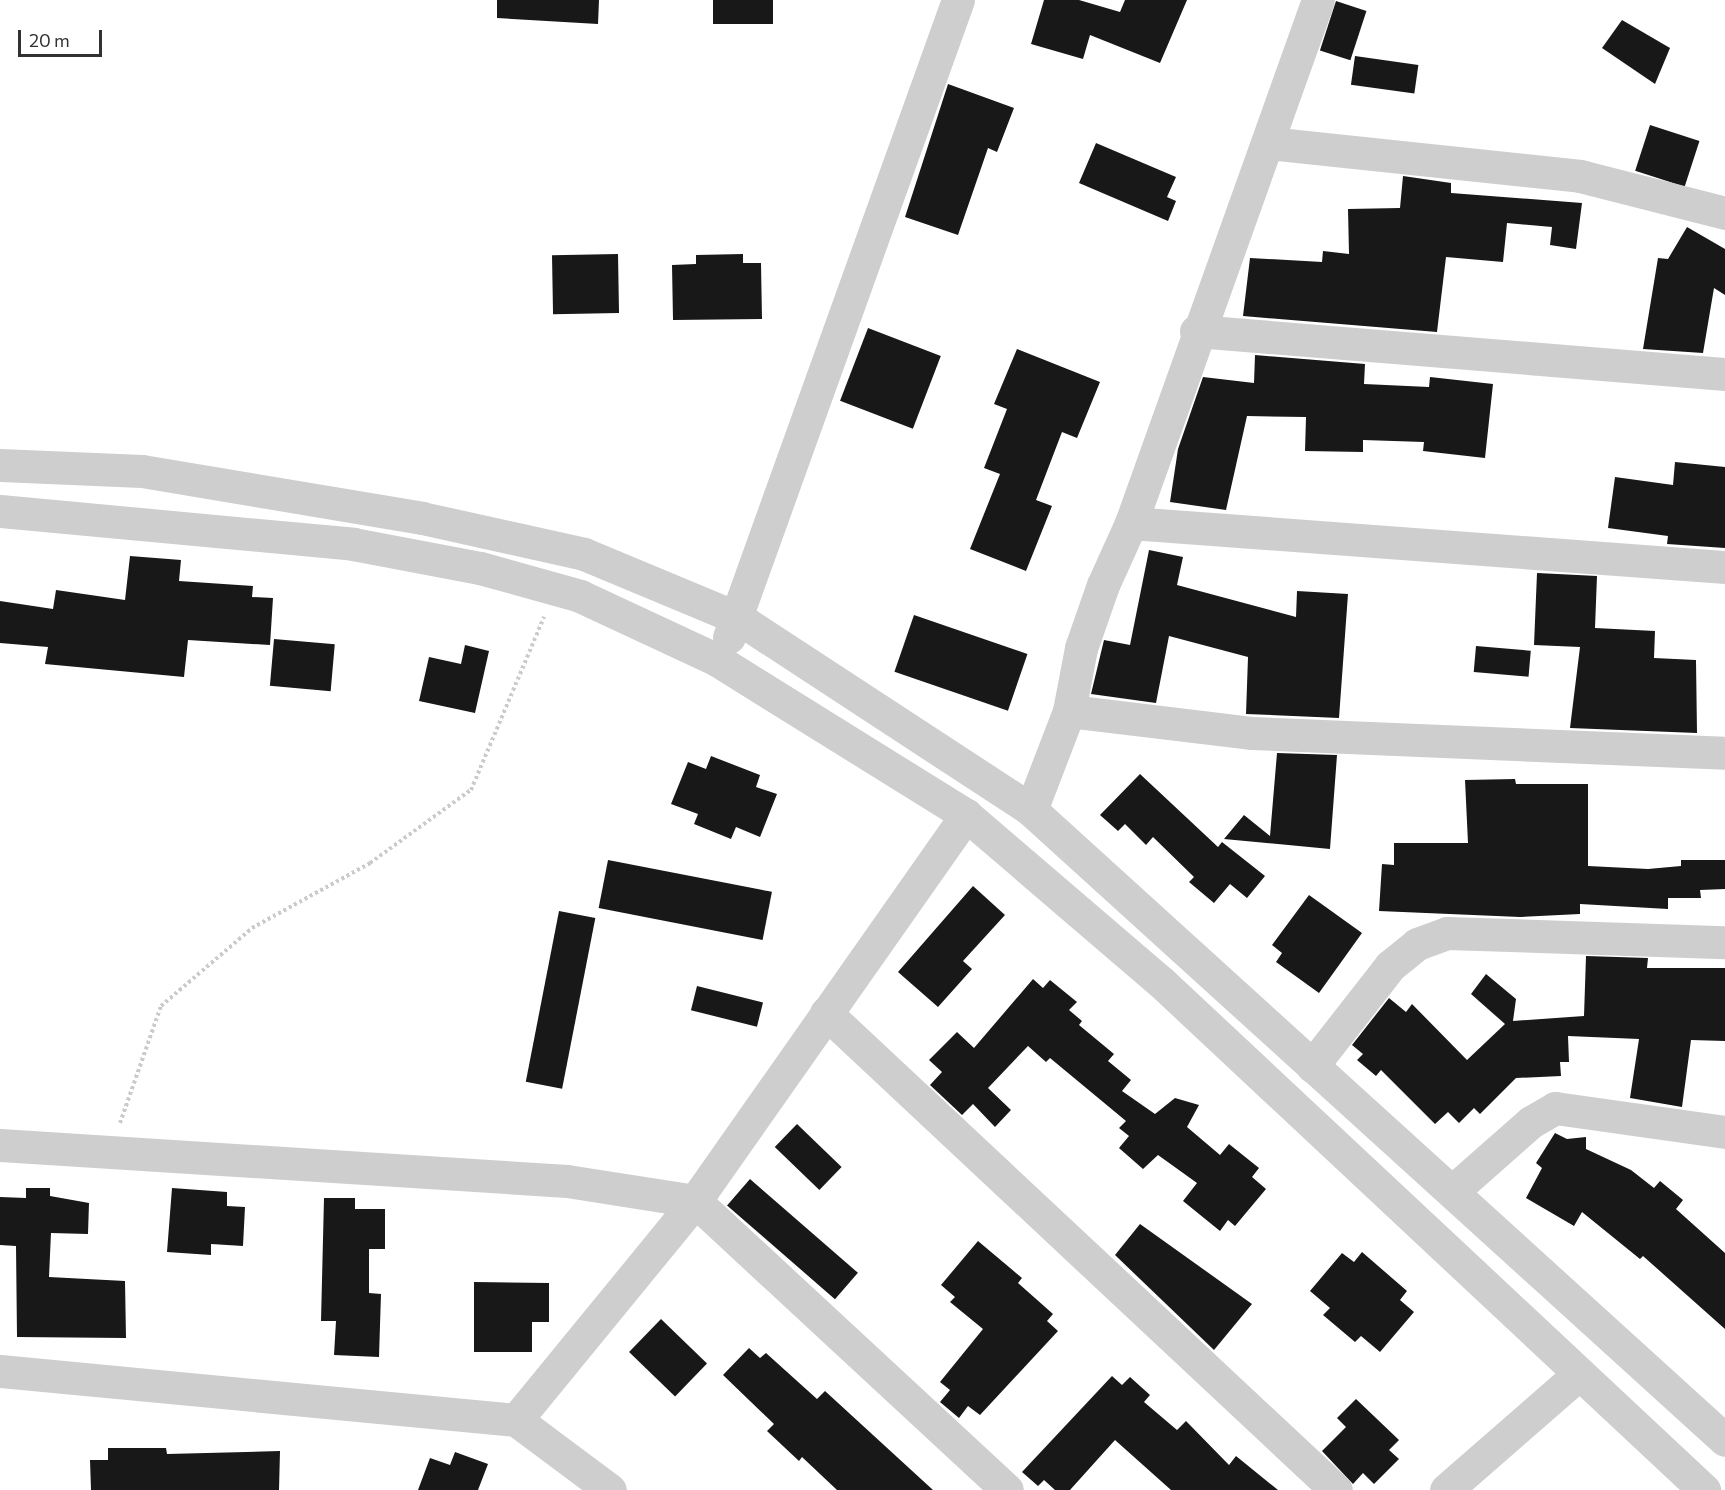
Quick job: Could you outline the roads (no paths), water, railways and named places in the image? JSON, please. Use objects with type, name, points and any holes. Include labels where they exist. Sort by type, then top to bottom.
[{"type":"street","points":[[717,660],[738,618],[958,0]]},
{"type":"street","points":[[1031,810],[1069,711],[1081,648],[1131,523],[1196,332],[1268,143],[1318,0]]},
{"type":"street","points":[[1268,143],[1580,176],[1725,213]]},
{"type":"street","points":[[1196,332],[1725,374]]},
{"type":"street","points":[[0,465],[142,471],[422,518],[584,554],[738,618],[1031,810],[1312,1066],[1455,1189],[1725,1440]]},
{"type":"street","points":[[0,511],[353,544],[480,568],[580,596],[717,660],[966,815],[1169,990],[1704,1490]]},
{"type":"street","points":[[1131,523],[1725,567]]},
{"type":"street","points":[[1069,711],[1251,733],[1725,753]]},
{"type":"street","points":[[516,1420],[695,1202],[966,815]]},
{"type":"street","points":[[1312,1066],[1390,966],[1417,944],[1447,933],[1725,942]]},
{"type":"street","points":[[826,1013],[1336,1490]]},
{"type":"street","points":[[1455,1189],[1555,1108],[1725,1132]]},
{"type":"street","points":[[0,1145],[109,1155],[567,1181],[695,1202],[1007,1490]]},
{"type":"street","points":[[0,1371],[516,1420],[610,1490]]},
{"type":"street","points":[[1446,1490],[1579,1374]]}]
